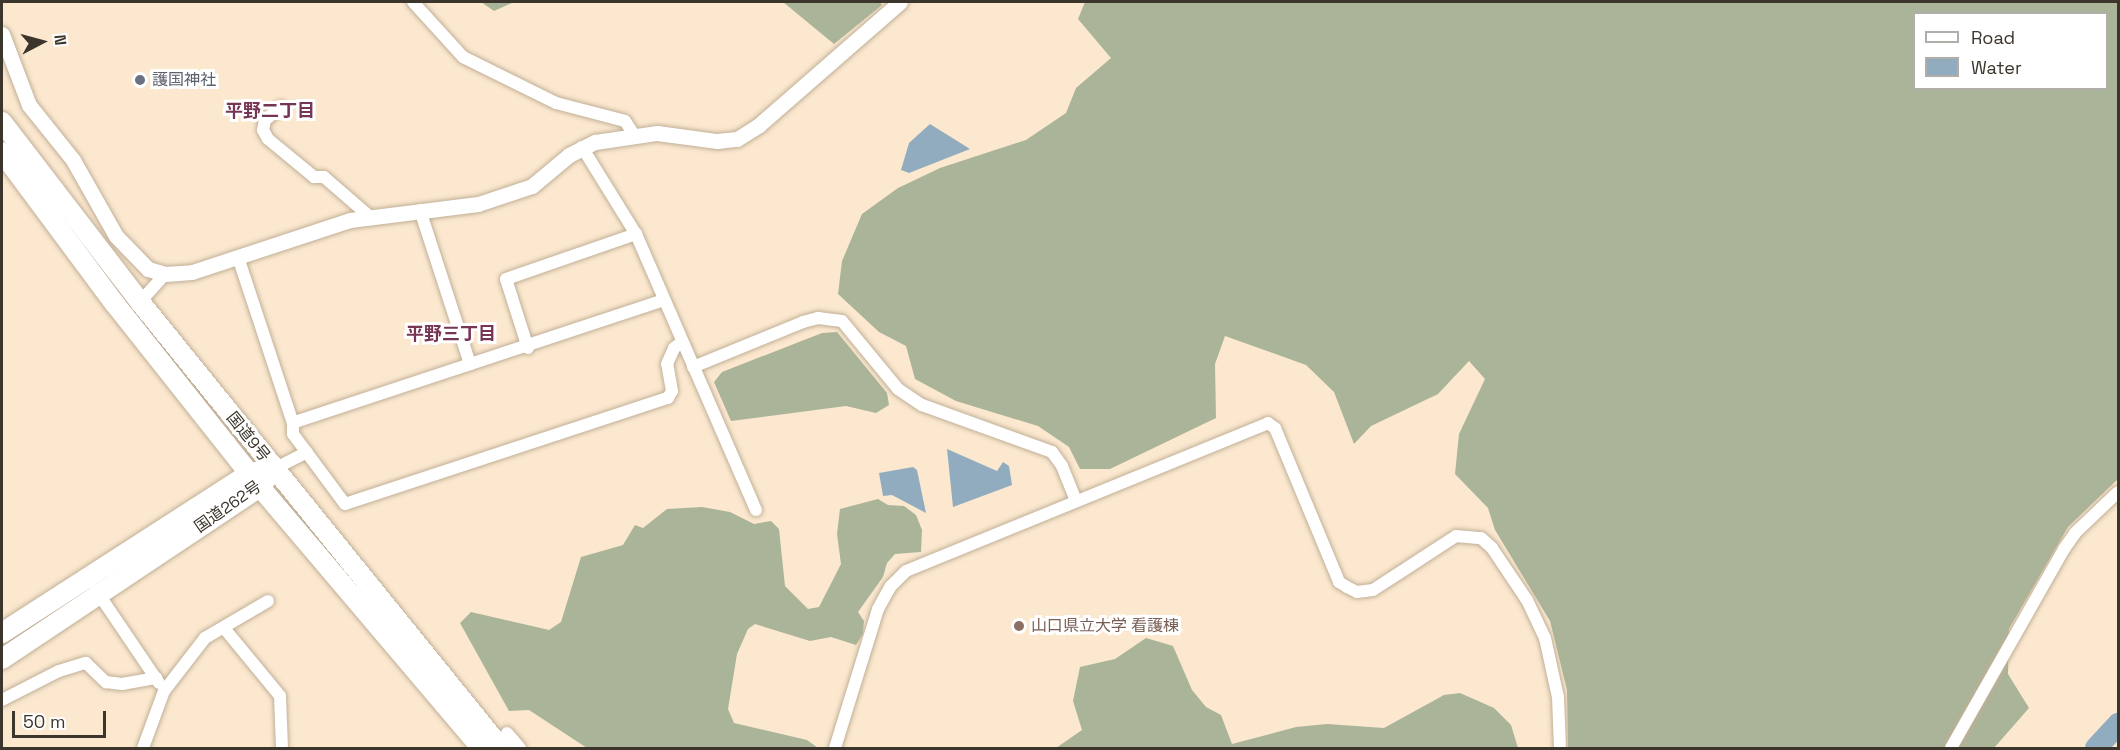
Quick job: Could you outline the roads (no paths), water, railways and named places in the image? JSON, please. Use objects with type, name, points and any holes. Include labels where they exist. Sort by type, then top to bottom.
[{"type":"highway","name":"国道9号","points":[[2,122],[140,302],[274,469],[504,741]]},
{"type":"highway","name":"国道9号","points":[[2,152],[115,304],[255,480],[481,748]]},
{"type":"highway","name":"国道262号","points":[[2,633],[87,575],[274,469]]},
{"type":"highway","name":"国道262号","points":[[2,659],[99,594],[255,480]]},
{"type":"street","points":[[413,2],[463,57],[556,103],[624,121],[634,135]]},
{"type":"street","points":[[2,34],[29,105],[73,160],[116,236],[148,268],[165,274],[192,272],[369,216],[478,204],[526,188],[546,177],[582,147],[634,135],[657,133],[727,141],[748,134],[900,2]]},
{"type":"street","points":[[281,107],[265,120],[263,130],[268,139],[314,177],[324,177],[369,216]]},
{"type":"street","points":[[582,147],[636,234],[756,510]]},
{"type":"street","points":[[420,210],[470,364]]},
{"type":"street","points":[[528,348],[506,279],[636,234]]},
{"type":"street","points":[[238,257],[293,423],[293,434],[345,504],[668,398],[672,391],[667,364],[674,348],[682,342]]},
{"type":"street","points":[[140,302],[165,274]]},
{"type":"street","points":[[293,423],[470,364],[528,348],[664,300]]},
{"type":"street","points":[[693,368],[803,322],[818,318],[842,321],[892,383],[922,405],[947,417],[1032,442],[1052,452],[1062,466],[1076,501]]},
{"type":"street","points":[[835,748],[878,609],[891,586],[906,571],[1268,423],[1275,428],[1339,582],[1347,587],[1357,592],[1373,590],[1456,536],[1475,536],[1492,548],[1527,600],[1545,638],[1558,697],[1560,748]]},
{"type":"street","points":[[274,469],[307,452]]},
{"type":"street","points":[[1952,748],[2064,549],[2118,492]]},
{"type":"street","points":[[87,575],[164,691]]},
{"type":"street","points":[[143,748],[164,691],[205,638],[268,601]]},
{"type":"street","points":[[224,628],[280,696],[282,748]]},
{"type":"street","points":[[2,700],[59,671],[86,663],[106,682],[122,684],[156,678]]},
{"type":"street","points":[[504,741],[520,748]]},
{"type":"water","points":[[930,124],[970,149],[909,173],[901,170],[909,143]]},
{"type":"water","points":[[947,449],[997,471],[1003,462],[1009,466],[1012,485],[953,507]]},
{"type":"water","points":[[913,467],[917,470],[926,513],[892,495],[883,496],[879,473]]},
{"type":"waterway","points":[[2096,748],[2118,724]]},
{"type":"place","name":"護国神社","points":[[140,80]]},
{"type":"place","name":"山口県立大学 看護棟","points":[[1019,626]]},
{"type":"district","name":"平野二丁目","points":[[270,111]]},
{"type":"district","name":"平野三丁目","points":[[451,334]]}]
